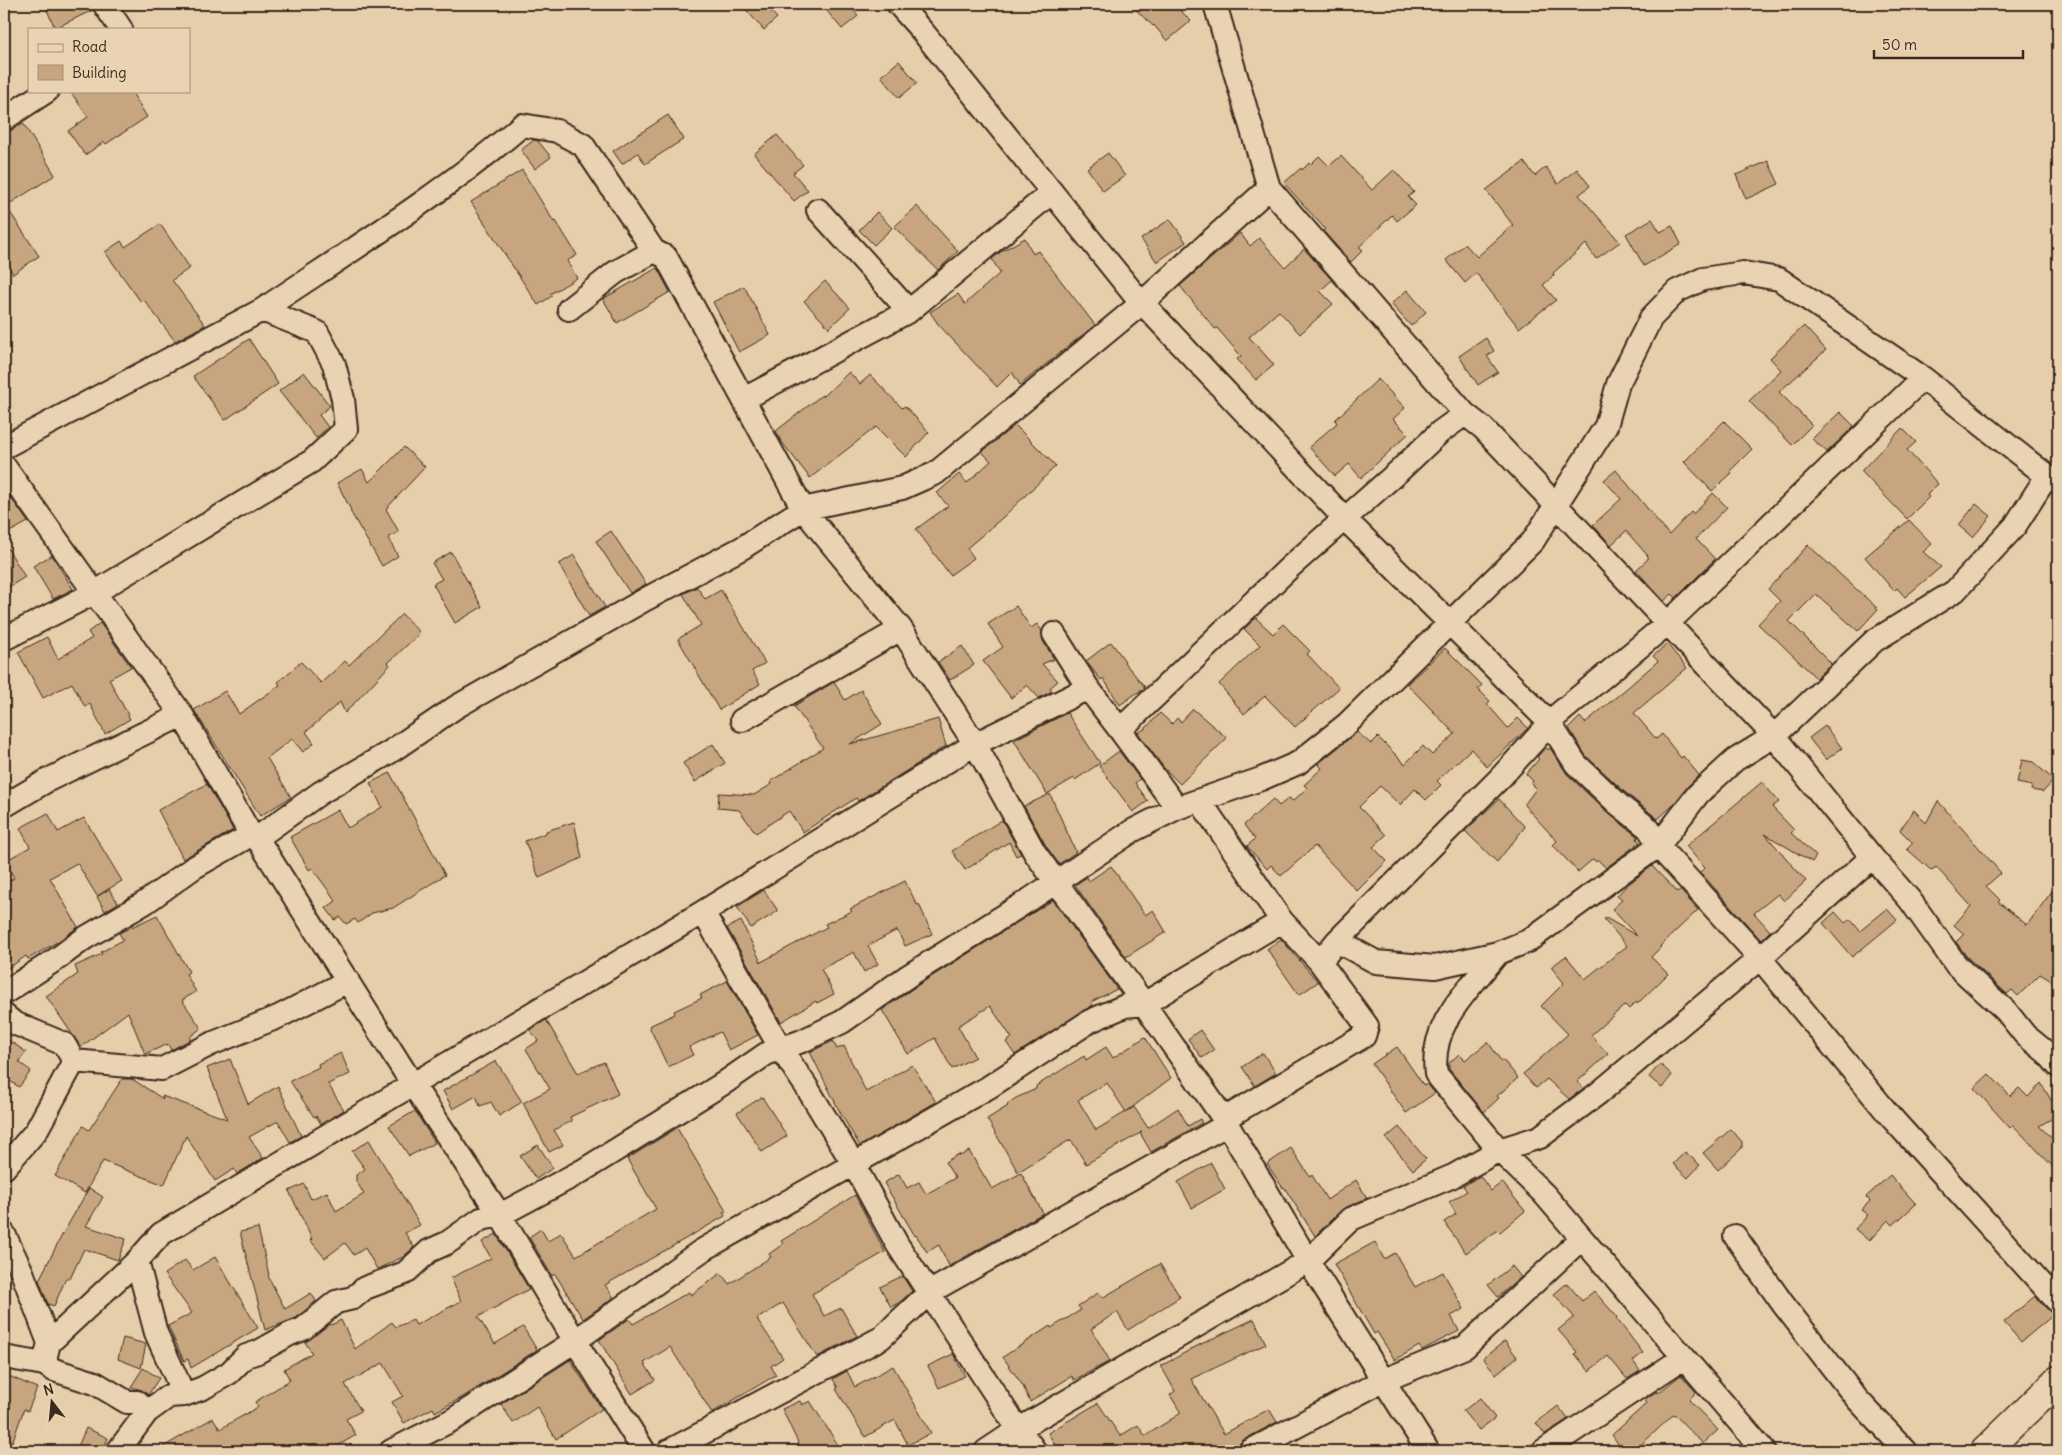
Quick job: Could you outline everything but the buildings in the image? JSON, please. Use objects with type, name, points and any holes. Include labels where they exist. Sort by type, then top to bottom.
[{"type":"main road","points":[[1985,1451],[2058,1380]]},
{"type":"street","points":[[104,4],[120,28]]},
{"type":"street","points":[[898,4],[923,32],[1142,302],[1344,519],[1549,722],[1576,764],[1618,804],[1641,820],[1667,856],[1760,958],[1890,1116],[2058,1302]]},
{"type":"street","points":[[1215,4],[1270,188],[1465,414],[1483,428],[1774,736],[1872,857],[1910,900],[1957,966],[2006,1011],[2025,1035],[2047,1053],[2058,1066]]},
{"type":"street","points":[[4,120],[46,92]]},
{"type":"street","points":[[4,447],[262,310],[391,224],[493,150],[522,126],[557,131],[583,145],[654,251],[666,258],[803,509],[901,629],[974,744],[1035,854],[1144,1004],[1225,1122],[1382,1381],[1428,1451]]},
{"type":"street","points":[[4,993],[85,938],[146,902],[193,868],[254,836],[320,793],[390,752],[456,707],[630,608],[742,548],[803,509],[902,488],[936,473],[1142,302],[1270,188]]},
{"type":"street","points":[[744,399],[909,311],[1052,192]]},
{"type":"street","points":[[818,210],[909,311]]},
{"type":"street","points":[[569,309],[616,272],[654,251]]},
{"type":"street","points":[[118,1451],[147,1412],[169,1396],[184,1395],[203,1388],[229,1373],[246,1356],[258,1352],[303,1329],[314,1318],[328,1310],[336,1302],[353,1298],[364,1288],[405,1273],[429,1251],[447,1243],[481,1219],[500,1215],[582,1171],[724,1084],[766,1054],[842,1022],[908,976],[1056,882],[1132,831],[1176,808],[1200,801],[1291,766],[1315,751],[1347,724],[1533,541],[1606,426],[1618,384],[1650,318],[1677,291],[1703,279],[1744,272],[1779,279],[1923,378],[2053,479],[2015,526],[1955,591],[1874,641],[1774,736],[1735,760],[1698,794],[1659,845],[1528,941],[1498,953],[1435,967],[1376,962],[1337,941]]},
{"type":"street","points":[[4,639],[94,593],[312,460],[346,430],[343,399],[334,364],[317,332],[262,310]]},
{"type":"street","points":[[1320,962],[1337,941],[1500,778],[1549,722],[1668,623],[1923,378]]},
{"type":"street","points":[[1120,730],[1290,567],[1440,432],[1465,414]]},
{"type":"street","points":[[4,466],[182,715],[254,836],[500,1215],[574,1340],[644,1451]]},
{"type":"street","points":[[742,720],[901,629]]},
{"type":"street","points":[[1054,634],[1088,688],[1176,808]]},
{"type":"street","points":[[4,1357],[47,1353],[161,1234],[703,912],[974,744],[1088,688]]},
{"type":"street","points":[[4,806],[48,780],[182,715]]},
{"type":"street","points":[[669,1451],[881,1338],[930,1292],[1225,1122],[1364,1036],[1367,1026],[1320,962],[1282,921],[1200,801]]},
{"type":"street","points":[[986,1451],[1308,1261],[1351,1219],[1453,1176],[1499,1150],[1540,1137],[1600,1092],[1760,958],[1872,857]]},
{"type":"street","points":[[703,912],[781,1049],[854,1165],[897,1244],[1019,1430],[1035,1451]]},
{"type":"street","points":[[391,1451],[454,1419],[574,1340],[701,1251],[989,1087],[1090,1021],[1125,1006],[1144,1004],[1282,921]]},
{"type":"street","points":[[1498,953],[1446,1018],[1436,1042],[1434,1060],[1436,1074],[1499,1150],[1544,1194],[1764,1451]]},
{"type":"street","points":[[74,1060],[162,1069],[211,1044],[278,1017],[348,981]]},
{"type":"street","points":[[4,1015],[14,1022],[64,1044],[74,1060]]},
{"type":"street","points":[[4,1168],[36,1131],[74,1060]]},
{"type":"street","points":[[4,1234],[22,1272],[54,1370],[95,1383],[127,1402],[137,1402],[147,1412]]},
{"type":"street","points":[[1735,1236],[1783,1304],[1858,1399],[1906,1451]]},
{"type":"street","points":[[1250,1451],[1382,1381],[1465,1347],[1581,1239]]},
{"type":"street","points":[[137,1261],[156,1333],[184,1395]]},
{"type":"street","points":[[1543,1451],[1683,1358]]}]
